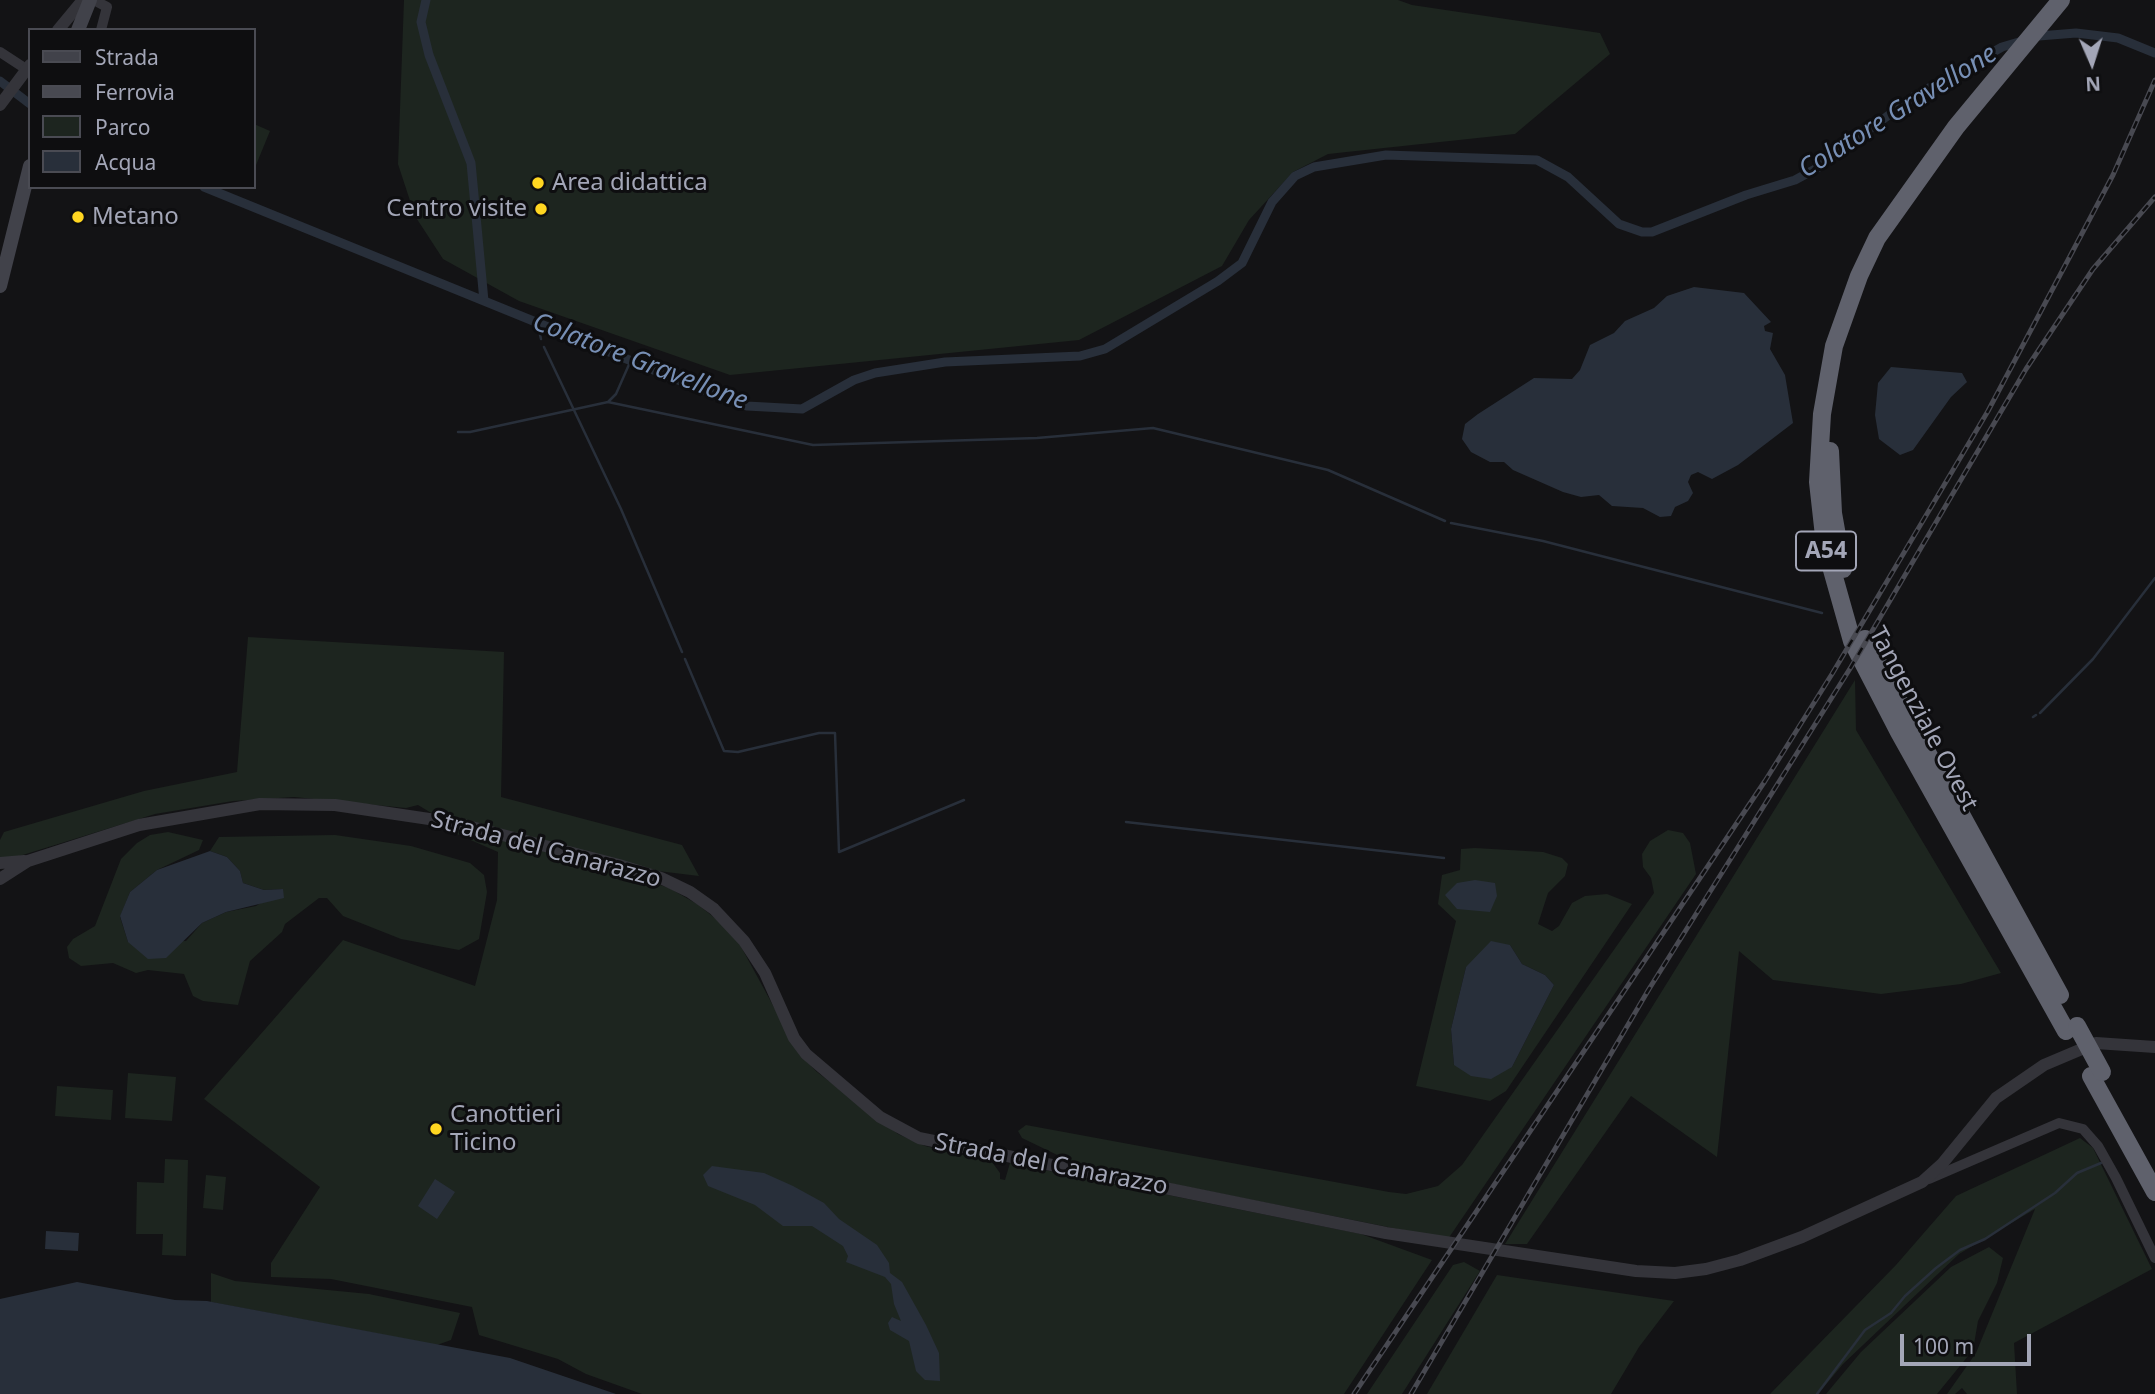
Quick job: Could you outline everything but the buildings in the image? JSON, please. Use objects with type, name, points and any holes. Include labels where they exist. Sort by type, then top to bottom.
[{"type":"highway","name":"Tangenziale Ovest","points":[[2075,0],[2058,9],[2012,68],[1905,214],[1869,281],[1852,326],[1832,416],[1831,487],[1838,547],[1845,579],[1873,658],[2097,1074],[2155,1192]]},
{"type":"highway","name":"Tangenziale Ovest","points":[[2097,1074],[2155,1169]]},
{"type":"main road","points":[[79,28],[92,0]]},
{"type":"main road","points":[[0,286],[28,174]]},
{"type":"street","points":[[60,28],[83,0]]},
{"type":"street","points":[[92,0],[107,6],[102,28]]},
{"type":"street","points":[[0,52],[26,71],[0,105]]},
{"type":"street","name":"Strada del Canarazzo","points":[[0,863],[28,861],[139,825],[260,804],[303,803],[410,814],[456,823],[662,878],[690,892],[713,909],[744,941],[765,973],[784,1020],[806,1054],[880,1117],[919,1138],[1448,1243],[1624,1269],[1675,1273],[1740,1260],[1802,1237],[1922,1182],[1952,1153],[1996,1098],[2044,1065],[2096,1043],[2155,1047]]},
{"type":"street","name":"Strada del Canarazzo","points":[[0,879],[28,861]]},
{"type":"street","points":[[1922,1182],[2059,1123],[2083,1129],[2110,1168],[2155,1258]]},
{"type":"street","points":[[1952,1153],[1957,1160],[1968,1163]]},
{"type":"green space","points":[[404,0],[1398,0],[1412,5],[1600,33],[1610,54],[1515,134],[1328,154],[1293,172],[1249,220],[1222,266],[1079,340],[730,375],[519,301],[443,259],[415,216],[398,164]]},
{"type":"green space","points":[[256,125],[270,131],[256,165]]},
{"type":"green space","points":[[248,637],[504,652],[501,797],[682,845],[699,876],[658,871],[433,814],[418,805],[406,808],[294,797],[233,801],[155,814],[13,858],[0,858],[0,840],[4,832],[144,791],[237,772]]},
{"type":"green space","points":[[1855,680],[1856,730],[2001,973],[1961,984],[1881,994],[1773,980],[1739,951],[1717,1157],[1631,1096],[1527,1244],[1505,1244]]},
{"type":"green space","points":[[425,820],[627,874],[669,888],[697,904],[720,922],[739,943],[800,1055],[817,1072],[898,1134],[925,1146],[992,1162],[1000,1173],[1000,1179],[1005,1180],[1010,1163],[1361,1234],[1432,1260],[1344,1394],[642,1394],[586,1374],[558,1359],[479,1335],[472,1307],[331,1279],[271,1277],[271,1263],[320,1187],[204,1099],[343,940],[475,986],[497,900],[498,852]]},
{"type":"green space","points":[[1668,830],[1683,833],[1690,843],[1696,874],[1448,1239],[1078,1165],[1022,1138],[1018,1131],[1026,1125],[1389,1192],[1406,1194],[1438,1186],[1462,1165],[1654,893],[1651,878],[1643,867],[1642,854],[1650,841]]},
{"type":"green space","points":[[168,832],[203,840],[199,850],[157,870],[130,892],[120,917],[128,942],[186,941],[202,923],[226,912],[256,906],[282,889],[264,890],[243,883],[240,871],[227,857],[210,851],[219,837],[335,835],[411,846],[470,863],[484,875],[487,892],[479,939],[459,950],[401,939],[343,916],[327,898],[319,898],[285,924],[282,932],[250,961],[238,1005],[203,1001],[193,996],[184,974],[148,970],[136,973],[113,963],[81,966],[69,958],[67,947],[73,939],[95,926],[121,859],[137,843],[150,835]]},
{"type":"green space","points":[[1461,849],[1543,852],[1562,858],[1568,864],[1565,876],[1548,893],[1538,924],[1552,931],[1559,926],[1572,903],[1585,896],[1607,894],[1632,904],[1506,1091],[1490,1101],[1416,1086],[1456,921],[1438,904],[1442,875],[1460,870]],"holes":[[[1510,945],[1522,964],[1545,975],[1554,985],[1512,1067],[1454,1065],[1451,1029],[1466,967]]]},
{"type":"green space","points":[[128,1073],[176,1077],[172,1121],[125,1118]]},
{"type":"green space","points":[[57,1086],[113,1090],[111,1120],[55,1116]]},
{"type":"green space","points":[[2080,1138],[2093,1148],[2152,1269],[2014,1343],[2017,1394],[1967,1394],[1962,1388],[1955,1394],[1947,1394],[1976,1353],[2035,1209],[1959,1254],[1843,1364],[1818,1394],[1770,1394],[1896,1265],[1956,1196]]},
{"type":"green space","points":[[165,1159],[188,1160],[186,1256],[162,1255],[163,1234],[136,1234],[137,1182],[164,1183]]},
{"type":"green space","points":[[206,1175],[226,1177],[223,1210],[203,1208]]},
{"type":"green space","points":[[1989,1247],[2003,1258],[1997,1283],[1978,1321],[1973,1350],[1937,1394],[1826,1394],[1861,1352],[1951,1267]]},
{"type":"green space","points":[[1464,1262],[1480,1271],[1402,1394],[1367,1394],[1453,1265]]},
{"type":"green space","points":[[211,1273],[235,1281],[369,1294],[460,1313],[451,1340],[437,1345],[211,1302]]},
{"type":"green space","points":[[1497,1275],[1674,1301],[1639,1347],[1611,1394],[1427,1394]]},
{"type":"water","points":[[1694,287],[1744,293],[1771,322],[1764,326],[1765,331],[1773,333],[1770,349],[1785,375],[1793,423],[1738,465],[1712,479],[1698,472],[1691,475],[1688,482],[1693,493],[1688,501],[1675,507],[1671,516],[1660,517],[1643,508],[1612,506],[1599,495],[1581,497],[1563,492],[1513,470],[1504,462],[1490,462],[1471,452],[1462,439],[1465,424],[1478,414],[1534,378],[1572,379],[1580,370],[1590,345],[1614,333],[1625,321],[1654,308],[1667,296]]},
{"type":"water","points":[[1891,367],[1962,373],[1967,382],[1951,397],[1913,450],[1900,455],[1879,439],[1875,415],[1878,383]]},
{"type":"water","points":[[210,851],[227,857],[240,871],[243,883],[264,890],[283,889],[284,898],[226,912],[202,923],[166,958],[148,959],[128,942],[120,916],[130,892],[157,870]]},
{"type":"water","points":[[1475,880],[1495,883],[1497,896],[1490,912],[1457,909],[1445,895],[1457,883]]},
{"type":"water","points":[[1491,941],[1510,945],[1522,964],[1545,975],[1554,985],[1512,1067],[1491,1079],[1471,1076],[1454,1065],[1451,1029],[1466,967]]},
{"type":"water","points":[[712,1166],[764,1173],[793,1186],[824,1203],[839,1219],[877,1245],[889,1263],[890,1273],[902,1282],[939,1353],[940,1381],[925,1380],[916,1371],[909,1341],[890,1330],[888,1323],[892,1317],[901,1321],[894,1304],[891,1284],[885,1277],[846,1262],[848,1256],[843,1246],[812,1226],[783,1226],[755,1205],[708,1186],[703,1175]]},
{"type":"water","points":[[435,1179],[455,1192],[437,1219],[418,1206]]},
{"type":"water","points":[[46,1231],[79,1233],[78,1251],[45,1249]]},
{"type":"water","points":[[77,1282],[175,1300],[207,1301],[510,1358],[616,1394],[0,1394],[0,1299]]},
{"type":"waterway","points":[[426,0],[421,22],[429,55],[471,163],[484,301]]},
{"type":"waterway","name":"Colatore Gravellone","points":[[209,189],[693,386],[747,406],[802,409],[854,380],[875,373],[945,362],[1080,356],[1105,349],[1218,281],[1242,263],[1272,202],[1295,176],[1314,167],[1386,155],[1537,160],[1568,177],[1619,224],[1642,232],[1652,232],[1746,195],[1795,180],[1819,167],[1913,97],[2002,47],[2039,36],[2076,33],[2118,38],[2155,53]]},
{"type":"waterway","name":"Colatore Gravellone","points":[[0,81],[28,102]]},
{"type":"waterway","points":[[537,322],[541,339]]},
{"type":"waterway","points":[[544,347],[621,509],[682,652]]},
{"type":"waterway","points":[[458,432],[470,432],[608,402],[616,394],[631,360]]},
{"type":"waterway","points":[[608,402],[813,445],[1037,438],[1153,428],[1328,470],[1445,521]]},
{"type":"waterway","points":[[1451,523],[1543,541],[1822,613]]},
{"type":"waterway","points":[[2040,713],[2093,659],[2155,578]]},
{"type":"waterway","points":[[685,659],[724,751],[738,752],[819,733],[835,733],[839,852],[964,800]]},
{"type":"waterway","points":[[1126,822],[1444,858]]},
{"type":"waterway","points":[[1817,1394],[1865,1330],[1891,1313],[1905,1296],[1936,1268],[1960,1250],[1985,1239],[2055,1193],[2077,1173],[2101,1163]]},
{"type":"railway","points":[[1354,1394],[1765,781],[1832,674],[1988,411],[2113,175],[2155,80]]},
{"type":"railway","points":[[1411,1394],[1649,989],[1851,667],[2026,369],[2093,269],[2155,197]]},
{"type":"place","name":"Area didattica","points":[[538,183]]},
{"type":"place","name":"Centro visite","points":[[541,209]]},
{"type":"place","name":"Metano","points":[[78,217]]},
{"type":"place","name":"Canottieri Ticino","points":[[436,1129]]}]
